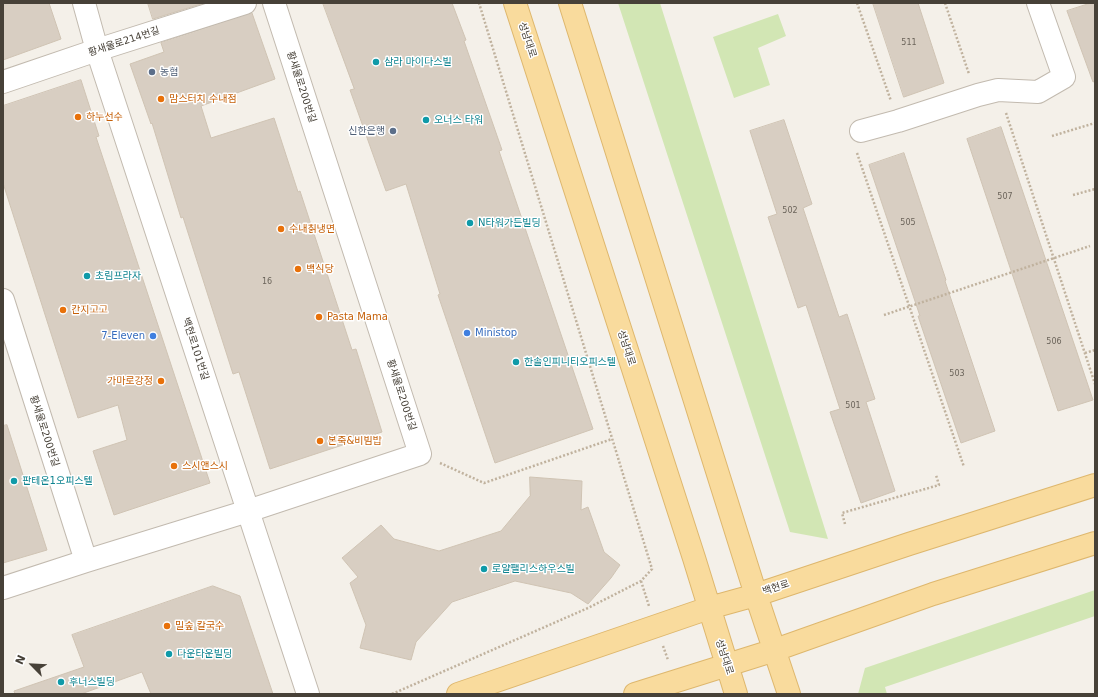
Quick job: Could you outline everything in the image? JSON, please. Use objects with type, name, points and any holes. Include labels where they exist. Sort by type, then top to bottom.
[{"type":"main road","name":"성남대로","points":[[515,3],[736,694]]},
{"type":"main road","points":[[570,3],[756,595],[789,694]]},
{"type":"main road","name":"백현로","points":[[458,694],[709,608],[756,595],[909,544],[1095,485]]},
{"type":"main road","points":[[635,694],[775,650],[933,594],[1095,543]]},
{"type":"street","name":"백현로101번길","points":[[84,3],[308,694]]},
{"type":"street","name":"황새울로214번길","points":[[3,82],[245,3]]},
{"type":"street","name":"황새울로200번길","points":[[274,3],[420,454]]},
{"type":"street","points":[[859,141],[898,121],[988,92],[1038,92],[1064,77],[1038,3]]},
{"type":"street","name":"황새울로200번길","points":[[3,300],[86,561]]},
{"type":"street","points":[[3,588],[248,511],[420,454]]},
{"type":"path","points":[[392,694],[588,608],[641,581],[652,569],[479,3]]},
{"type":"path","points":[[857,3],[898,121]]},
{"type":"path","points":[[945,3],[969,73],[988,92],[1054,258],[1095,384]]},
{"type":"path","points":[[1052,136],[1095,124]]},
{"type":"path","points":[[859,141],[910,306],[964,467]]},
{"type":"path","points":[[1073,195],[1095,189]]},
{"type":"path","points":[[884,315],[1090,246]]},
{"type":"path","points":[[1085,353],[1095,350]]},
{"type":"path","points":[[420,454],[484,483],[612,439]]},
{"type":"path","points":[[845,524],[842,512],[939,485],[936,475]]},
{"type":"green space","points":[[618,3],[660,3],[828,539],[790,532]]},
{"type":"green space","points":[[778,14],[786,36],[758,48],[770,85],[734,98],[713,37]]},
{"type":"green space","points":[[1095,590],[1095,616],[885,687],[887,694],[858,694],[865,668]]},
{"type":"building","points":[[3,3],[49,3],[61,39],[3,60]]},
{"type":"building","points":[[148,3],[204,3],[153,19]]},
{"type":"building","points":[[323,3],[452,3],[466,40],[464,41],[502,150],[499,151],[593,429],[495,463],[438,295],[440,294],[406,184],[386,191],[350,90],[354,89]]},
{"type":"building","points":[[873,3],[918,3],[944,83],[904,97]]},
{"type":"building","points":[[1095,3],[1095,81],[1093,82],[1067,11]]},
{"type":"building","points":[[252,13],[275,79],[201,106],[211,138],[274,118],[298,192],[300,191],[352,350],[356,349],[382,432],[270,469],[239,372],[233,374],[183,217],[181,218],[152,123],[151,124],[130,64],[164,52],[161,43]]},
{"type":"building","points":[[81,80],[99,136],[96,137],[210,483],[114,515],[93,451],[127,440],[118,405],[78,418],[3,183],[3,106]]},
{"type":"building","points":[[784,120],[812,204],[803,208],[839,317],[847,314],[875,399],[866,402],[895,491],[861,503],[830,412],[840,409],[806,305],[798,308],[768,217],[777,214],[750,131]]},
{"type":"building","points":[[1001,127],[1093,400],[1058,411],[967,139]]},
{"type":"building","points":[[904,153],[995,431],[961,443],[869,165]]},
{"type":"building","name":"판테온1오피스텔","points":[[7,425],[47,550],[3,563],[3,426]]},
{"type":"building","name":"로얄팰리스하우스빌","points":[[530,477],[582,481],[581,510],[588,507],[604,552],[620,565],[611,578],[588,604],[571,593],[515,581],[452,602],[416,642],[411,660],[360,648],[366,625],[350,583],[358,577],[342,558],[381,525],[394,539],[439,551],[501,531],[530,496]]},
{"type":"building","name":"다운타운빌딩","points":[[213,586],[240,596],[273,694],[151,694],[142,672],[81,694],[15,694],[14,691],[84,667],[72,635]]},
{"type":"place","name":"삼라 마이다스빌","points":[[376,62]]},
{"type":"place","name":"농협","points":[[152,72]]},
{"type":"place","name":"맘스터치 수내점","points":[[161,99]]},
{"type":"place","name":"하누선수","points":[[78,117]]},
{"type":"place","name":"오너스 타워","points":[[426,120]]},
{"type":"place","name":"신한은행","points":[[393,131]]},
{"type":"place","name":"N타워가든빌딩","points":[[470,223]]},
{"type":"place","name":"수내칡냉면","points":[[281,229]]},
{"type":"place","name":"백식당","points":[[298,269]]},
{"type":"place","name":"초림프라자","points":[[87,276]]},
{"type":"place","name":"칸지고고","points":[[63,310]]},
{"type":"place","name":"Pasta Mama","points":[[319,317]]},
{"type":"place","name":"Ministop","points":[[467,333]]},
{"type":"place","name":"7-Eleven","points":[[153,336]]},
{"type":"place","name":"한솔인피니티오피스텔","points":[[516,362]]},
{"type":"place","name":"가마로강정","points":[[161,381]]},
{"type":"place","name":"본죽&비빔밥","points":[[320,441]]},
{"type":"place","name":"스시앤스시","points":[[174,466]]},
{"type":"place","name":"판테온1오피스텔","points":[[14,481]]},
{"type":"place","name":"로얄팰리스하우스빌","points":[[484,569]]},
{"type":"place","name":"밀숲 칼국수","points":[[167,626]]},
{"type":"place","name":"다운타운빌딩","points":[[169,654]]},
{"type":"place","name":"후너스빌딩","points":[[61,682]]}]
